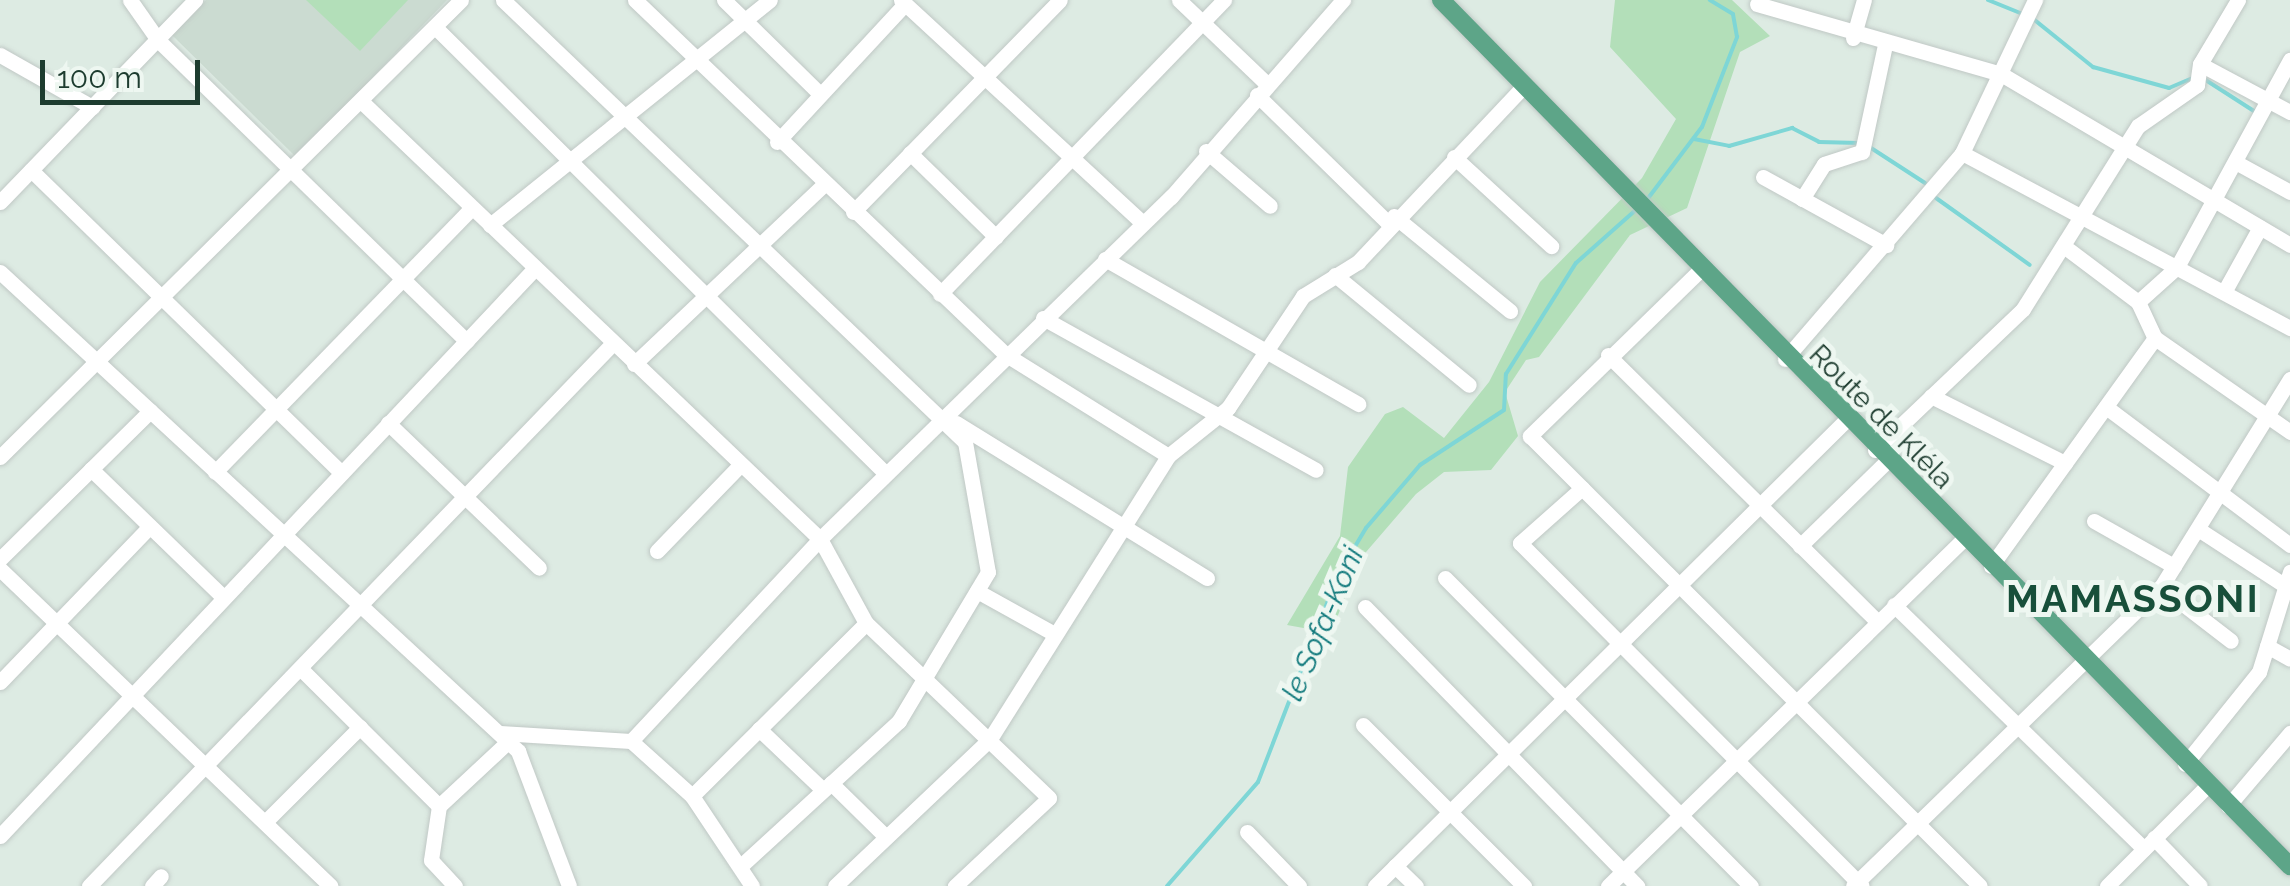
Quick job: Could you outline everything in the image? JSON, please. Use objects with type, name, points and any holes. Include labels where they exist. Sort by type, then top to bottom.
[{"type":"main road","name":"Route de Kléla","points":[[1441,0],[1845,421],[2290,866]]},
{"type":"street","points":[[130,0],[158,40],[466,341]]},
{"type":"street","points":[[0,202],[195,0]]},
{"type":"street","points":[[0,457],[292,173],[461,0]]},
{"type":"street","points":[[504,0],[944,415],[965,442],[988,572],[978,591],[927,682],[827,786],[740,866]]},
{"type":"street","points":[[635,0],[776,142],[1005,354],[1168,456]]},
{"type":"street","points":[[724,0],[745,25],[820,94]]},
{"type":"street","points":[[490,225],[694,59],[745,25],[770,0]]},
{"type":"street","points":[[853,212],[1060,0]]},
{"type":"street","points":[[1179,0],[1390,219],[1510,311]]},
{"type":"street","points":[[940,294],[1224,0]]},
{"type":"street","points":[[631,741],[885,473],[1143,224],[1343,0]]},
{"type":"street","points":[[1853,38],[1864,0]]},
{"type":"street","points":[[1800,546],[1932,396],[2024,309],[2069,250],[2138,126],[2198,72],[2236,4],[2216,0]]},
{"type":"street","points":[[776,142],[903,2],[988,73],[1143,224]]},
{"type":"street","points":[[1757,4],[1853,38],[2001,74],[2290,245]]},
{"type":"street","points":[[1785,359],[1962,153],[2030,11]]},
{"type":"street","points":[[434,28],[885,473]]},
{"type":"street","points":[[1802,199],[1824,164],[1862,152],[1885,45]]},
{"type":"street","points":[[0,54],[92,107]]},
{"type":"street","points":[[2138,302],[2177,267],[2239,164],[2290,60]]},
{"type":"street","points":[[2198,72],[2264,110],[2290,112]]},
{"type":"street","points":[[834,886],[990,739],[1051,632],[1168,456],[1218,416],[1302,296],[1358,262],[1390,219],[1525,85]]},
{"type":"street","points":[[362,102],[820,539],[866,622],[1049,798],[955,886]]},
{"type":"street","points":[[1206,151],[1270,206]]},
{"type":"street","points":[[910,153],[996,236]]},
{"type":"street","points":[[1962,153],[2290,328]]},
{"type":"street","points":[[1454,157],[1550,246]]},
{"type":"street","points":[[2239,164],[2290,192]]},
{"type":"street","points":[[31,170],[342,473]]},
{"type":"street","points":[[1763,177],[1886,245]]},
{"type":"street","points":[[634,364],[823,185]]},
{"type":"street","points":[[216,472],[472,208]]},
{"type":"street","points":[[2224,292],[2260,227]]},
{"type":"street","points":[[2069,250],[2138,302],[2155,338],[2290,432]]},
{"type":"street","points":[[1105,260],[1358,404]]},
{"type":"street","points":[[0,836],[535,268]]},
{"type":"street","points":[[1700,270],[1608,355],[1530,436],[1980,886]]},
{"type":"street","points":[[0,272],[360,605],[508,736],[527,767],[548,848],[569,886]]},
{"type":"street","points":[[1335,275],[1469,385]]},
{"type":"street","points":[[1043,318],[1316,470]]},
{"type":"street","points":[[1991,566],[2155,338]]},
{"type":"street","points":[[90,886],[614,343]]},
{"type":"street","points":[[1608,355],[1878,622]]},
{"type":"street","points":[[1582,488],[1520,543],[1858,885],[2081,660],[2161,587],[2290,379]]},
{"type":"street","points":[[1932,396],[2065,463]]},
{"type":"street","points":[[2106,407],[2290,545]]},
{"type":"street","points":[[0,559],[150,412]]},
{"type":"street","points":[[944,415],[1207,578]]},
{"type":"street","points":[[1375,886],[1845,421]]},
{"type":"street","points":[[388,424],[540,568]]},
{"type":"street","points":[[657,551],[740,464]]},
{"type":"street","points":[[91,469],[224,598]]},
{"type":"street","points":[[2094,521],[2174,566]]},
{"type":"street","points":[[0,682],[150,526]]},
{"type":"street","points":[[2186,764],[2260,672],[2289,582],[2198,529]]},
{"type":"street","points":[[1608,886],[1963,539]]},
{"type":"street","points":[[0,569],[331,886]]},
{"type":"street","points":[[1445,578],[1751,886]]},
{"type":"street","points":[[2161,587],[2231,641]]},
{"type":"street","points":[[978,591],[1051,632]]},
{"type":"street","points":[[1894,605],[2149,844],[2200,886]]},
{"type":"street","points":[[1365,607],[1637,886]]},
{"type":"street","points":[[692,796],[866,622]]},
{"type":"street","points":[[2267,646],[2290,659]]},
{"type":"street","points":[[300,668],[439,806]]},
{"type":"street","points":[[1363,724],[1524,886]]},
{"type":"street","points":[[266,821],[360,728]]},
{"type":"street","points":[[760,729],[886,837]]},
{"type":"street","points":[[2228,806],[2290,734]]},
{"type":"street","points":[[455,886],[431,860],[439,806],[508,736],[631,741],[692,796],[752,886]]},
{"type":"street","points":[[2107,886],[2207,786]]},
{"type":"street","points":[[1247,832],[1299,886]]},
{"type":"street","points":[[1395,866],[1416,886]]},
{"type":"shaded area","points":[[206,0],[447,0],[296,157],[172,35]]},
{"type":"green space","points":[[306,0],[408,0],[360,51]]},
{"type":"green space","points":[[1615,0],[1732,0],[1770,36],[1740,52],[1687,208],[1630,235],[1539,357],[1526,360],[1505,392],[1518,436],[1491,470],[1444,472],[1416,494],[1360,559],[1331,633],[1287,625],[1340,536],[1348,467],[1385,414],[1403,407],[1444,438],[1489,382],[1540,282],[1642,178],[1676,119],[1610,47]]},
{"type":"waterway","name":"le Sofa-Koni","points":[[1646,201],[1702,127],[1737,37],[1733,14],[1710,0]]},
{"type":"waterway","points":[[1988,0],[2023,14]]},
{"type":"waterway","points":[[2031,17],[2093,67],[2169,88],[2192,78]]},
{"type":"waterway","points":[[2201,77],[2257,113]]},
{"type":"waterway","points":[[1694,139],[1729,146],[1792,128],[1819,142],[1859,143]]},
{"type":"waterway","points":[[1868,146],[1925,183]]},
{"type":"waterway","points":[[1936,198],[2030,265]]},
{"type":"waterway","name":"le Sofa-Koni","points":[[1167,886],[1258,782],[1338,575],[1366,528],[1420,465],[1504,410],[1506,374],[1576,263],[1639,207]]},
{"type":"district","name":"MAMASSONI","points":[[2133,599]]}]
